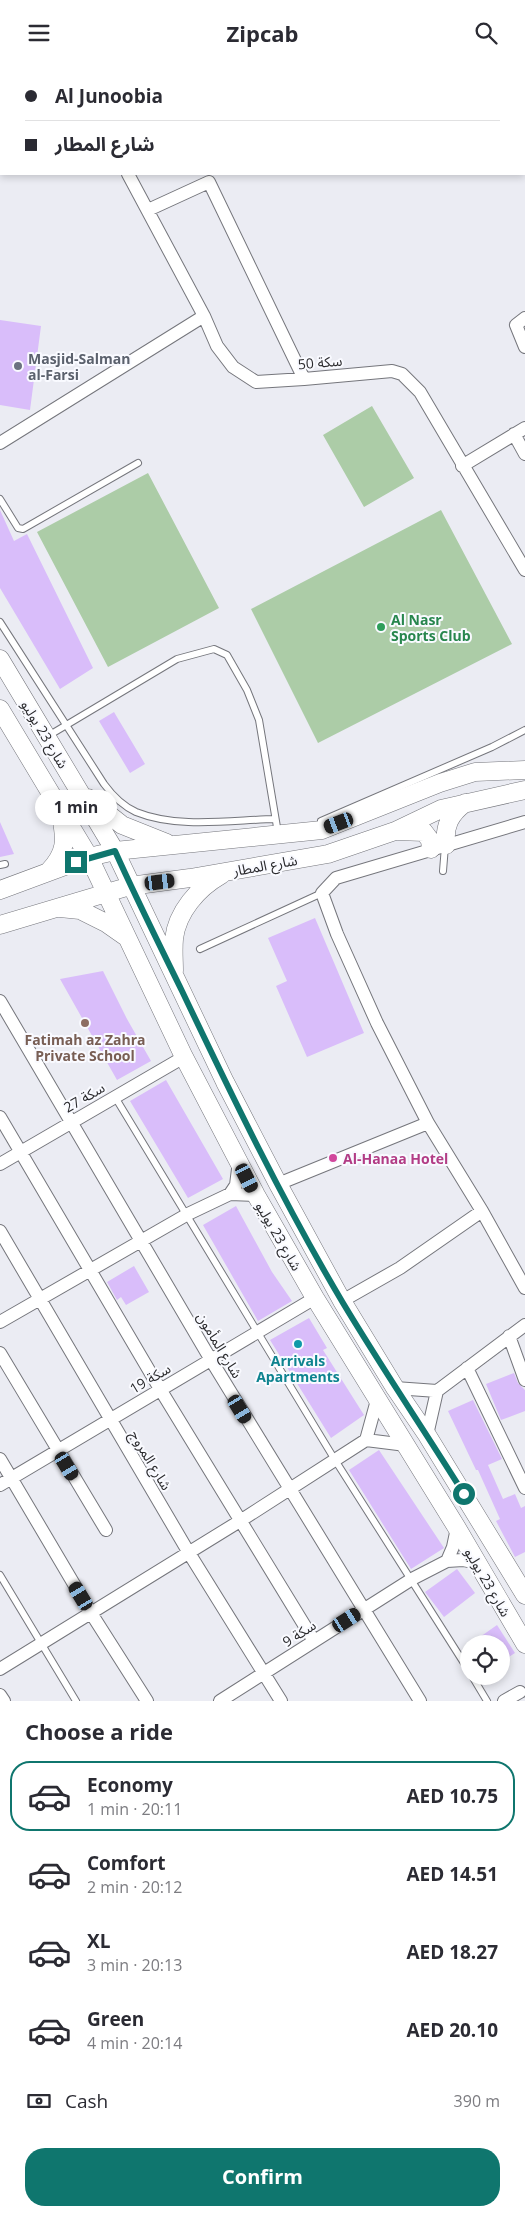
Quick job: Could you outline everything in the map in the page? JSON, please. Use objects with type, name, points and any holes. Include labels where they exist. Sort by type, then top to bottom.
[{"type":"main road","name":"شارع 23 يوليو","points":[[0,659],[115,851],[130,886],[225,1082],[342,1301],[525,1595]]},
{"type":"main road","name":"شارع 23 يوليو","points":[[0,710],[89,857],[184,1057],[256,1195],[315,1298],[457,1528],[525,1644]]},
{"type":"main road","name":"شارع المطار","points":[[0,890],[89,857],[115,851],[277,826],[299,832],[322,830],[440,783],[475,773],[525,770]]},
{"type":"main road","name":"شارع المطار","points":[[0,925],[105,891],[328,854],[395,831],[441,809],[525,790]]},
{"type":"main road","points":[[80,792],[122,825],[170,844]]},
{"type":"main road","points":[[395,831],[424,832],[438,847],[451,816],[465,803]]},
{"type":"main road","points":[[49,871],[59,861],[66,838],[58,804]]},
{"type":"main road","points":[[174,974],[174,938],[187,904],[210,881],[226,872]]},
{"type":"main road","points":[[54,908],[80,910],[106,923],[127,937]]},
{"type":"street","name":"سكة 50","points":[[129,175],[204,316],[217,346],[233,367],[256,381],[304,379],[392,371],[402,374],[420,392],[525,570]]},
{"type":"street","points":[[148,210],[209,182],[304,379]]},
{"type":"street","points":[[0,443],[204,316]]},
{"type":"street","points":[[525,318],[516,325],[525,347]]},
{"type":"street","points":[[462,466],[520,431],[525,454]]},
{"type":"street","points":[[525,822],[336,877],[322,893],[337,934],[377,1023],[428,1123],[482,1211],[525,1288]]},
{"type":"street","name":"شارع المأمون","points":[[0,1001],[211,1360],[420,1701]]},
{"type":"street","name":"سكة 27","points":[[0,1164],[184,1057]]},
{"type":"street","points":[[0,1117],[160,1389],[314,1641]]},
{"type":"street","points":[[278,1184],[428,1123]]},
{"type":"street","points":[[230,1194],[236,1185],[239,1161]]},
{"type":"street","points":[[0,1322],[188,1214],[230,1194],[256,1195]]},
{"type":"street","points":[[342,1301],[400,1268],[482,1211]]},
{"type":"street","name":"شارع المروج","points":[[0,1231],[188,1553],[281,1701]]},
{"type":"street","name":"سكة 19","points":[[6,1481],[315,1298]]},
{"type":"street","points":[[427,1435],[437,1391],[525,1325]]},
{"type":"street","points":[[509,1336],[525,1380]]},
{"type":"street","points":[[0,1353],[106,1530]]},
{"type":"street","points":[[466,1368],[525,1488]]},
{"type":"street","points":[[395,1388],[437,1391]]},
{"type":"street","points":[[366,1440],[377,1399]]},
{"type":"street","points":[[0,1669],[290,1490],[366,1440],[406,1445]]},
{"type":"street","points":[[0,1459],[6,1481],[147,1701]]},
{"type":"street","points":[[447,1561],[454,1547],[457,1528]]},
{"type":"street","name":"سكة 9","points":[[220,1701],[412,1579],[447,1561],[463,1560],[478,1563]]},
{"type":"street","points":[[504,1701],[520,1692]]},
{"type":"street","points":[[0,1695],[4,1701]]},
{"type":"lane","points":[[0,499],[18,528],[23,529],[138,463]]},
{"type":"lane","points":[[0,622],[66,725],[104,784],[115,797],[134,811],[158,819],[277,826],[259,720],[247,690],[227,655],[214,649],[177,659],[66,725],[46,737]]},
{"type":"lane","points":[[299,832],[492,747],[525,730]]},
{"type":"lane","points":[[438,847],[443,871]]},
{"type":"lane","points":[[200,949],[322,893]]},
{"type":"lane","points":[[115,1097],[188,1214],[257,1333],[335,1460],[460,1656]]},
{"type":"lane","points":[[0,1575],[76,1701]]},
{"type":"lane","points":[[477,1685],[487,1701]]},
{"type":"green space","points":[[372,406],[414,478],[364,507],[323,435]]},
{"type":"green space","points":[[148,473],[219,608],[108,667],[37,532]]},
{"type":"green space","name":"Al Nasr Sports Club","points":[[441,510],[512,644],[318,743],[251,609]]},
{"type":"building","name":"Masjid-Salman al-Farsi","points":[[0,320],[41,326],[30,410],[0,405]]},
{"type":"building","points":[[0,510],[14,541],[27,534],[93,668],[60,689],[0,588]]},
{"type":"building","points":[[114,712],[145,764],[130,773],[99,721]]},
{"type":"building","points":[[0,822],[14,854],[0,857]]},
{"type":"building","points":[[315,918],[364,1033],[307,1057],[276,986],[287,981],[268,938]]},
{"type":"building","points":[[103,971],[151,1061],[117,1080],[60,979]]},
{"type":"building","points":[[166,1080],[223,1179],[188,1198],[130,1101]]},
{"type":"building","points":[[236,1206],[272,1272],[292,1301],[258,1321],[203,1225]]},
{"type":"building","points":[[134,1266],[149,1292],[126,1305],[121,1297],[117,1300],[107,1282]]},
{"type":"building","points":[[309,1318],[327,1348],[323,1350],[364,1415],[331,1438],[270,1340]]},
{"type":"building","points":[[514,1373],[518,1383],[525,1390],[525,1411],[501,1420],[486,1384]]},
{"type":"building","points":[[473,1400],[502,1459],[488,1465],[503,1499],[515,1494],[521,1508],[525,1506],[525,1552],[515,1557],[496,1521],[500,1519],[478,1470],[476,1470],[448,1411]]},
{"type":"building","points":[[379,1450],[444,1548],[411,1569],[349,1470]]},
{"type":"building","points":[[457,1569],[475,1593],[444,1617],[425,1592]]},
{"type":"building","points":[[497,1625],[503,1635],[483,1635]]},
{"type":"building","points":[[510,1645],[515,1653],[510,1656]]},
{"type":"place","name":"Masjid-Salman al-Farsi","points":[[18,366]]},
{"type":"place","name":"Al Nasr Sports Club","points":[[381,627]]},
{"type":"place","name":"Fatimah az Zahra Private School","points":[[85,1023]]},
{"type":"place","name":"Al-Hanaa Hotel","points":[[333,1158]]},
{"type":"place","name":"Arrivals Apartments","points":[[298,1344]]},
{"type":"route","points":[[76,862],[115,851],[130,886],[225,1082],[278,1184],[342,1301],[395,1388],[464,1494]]}]
